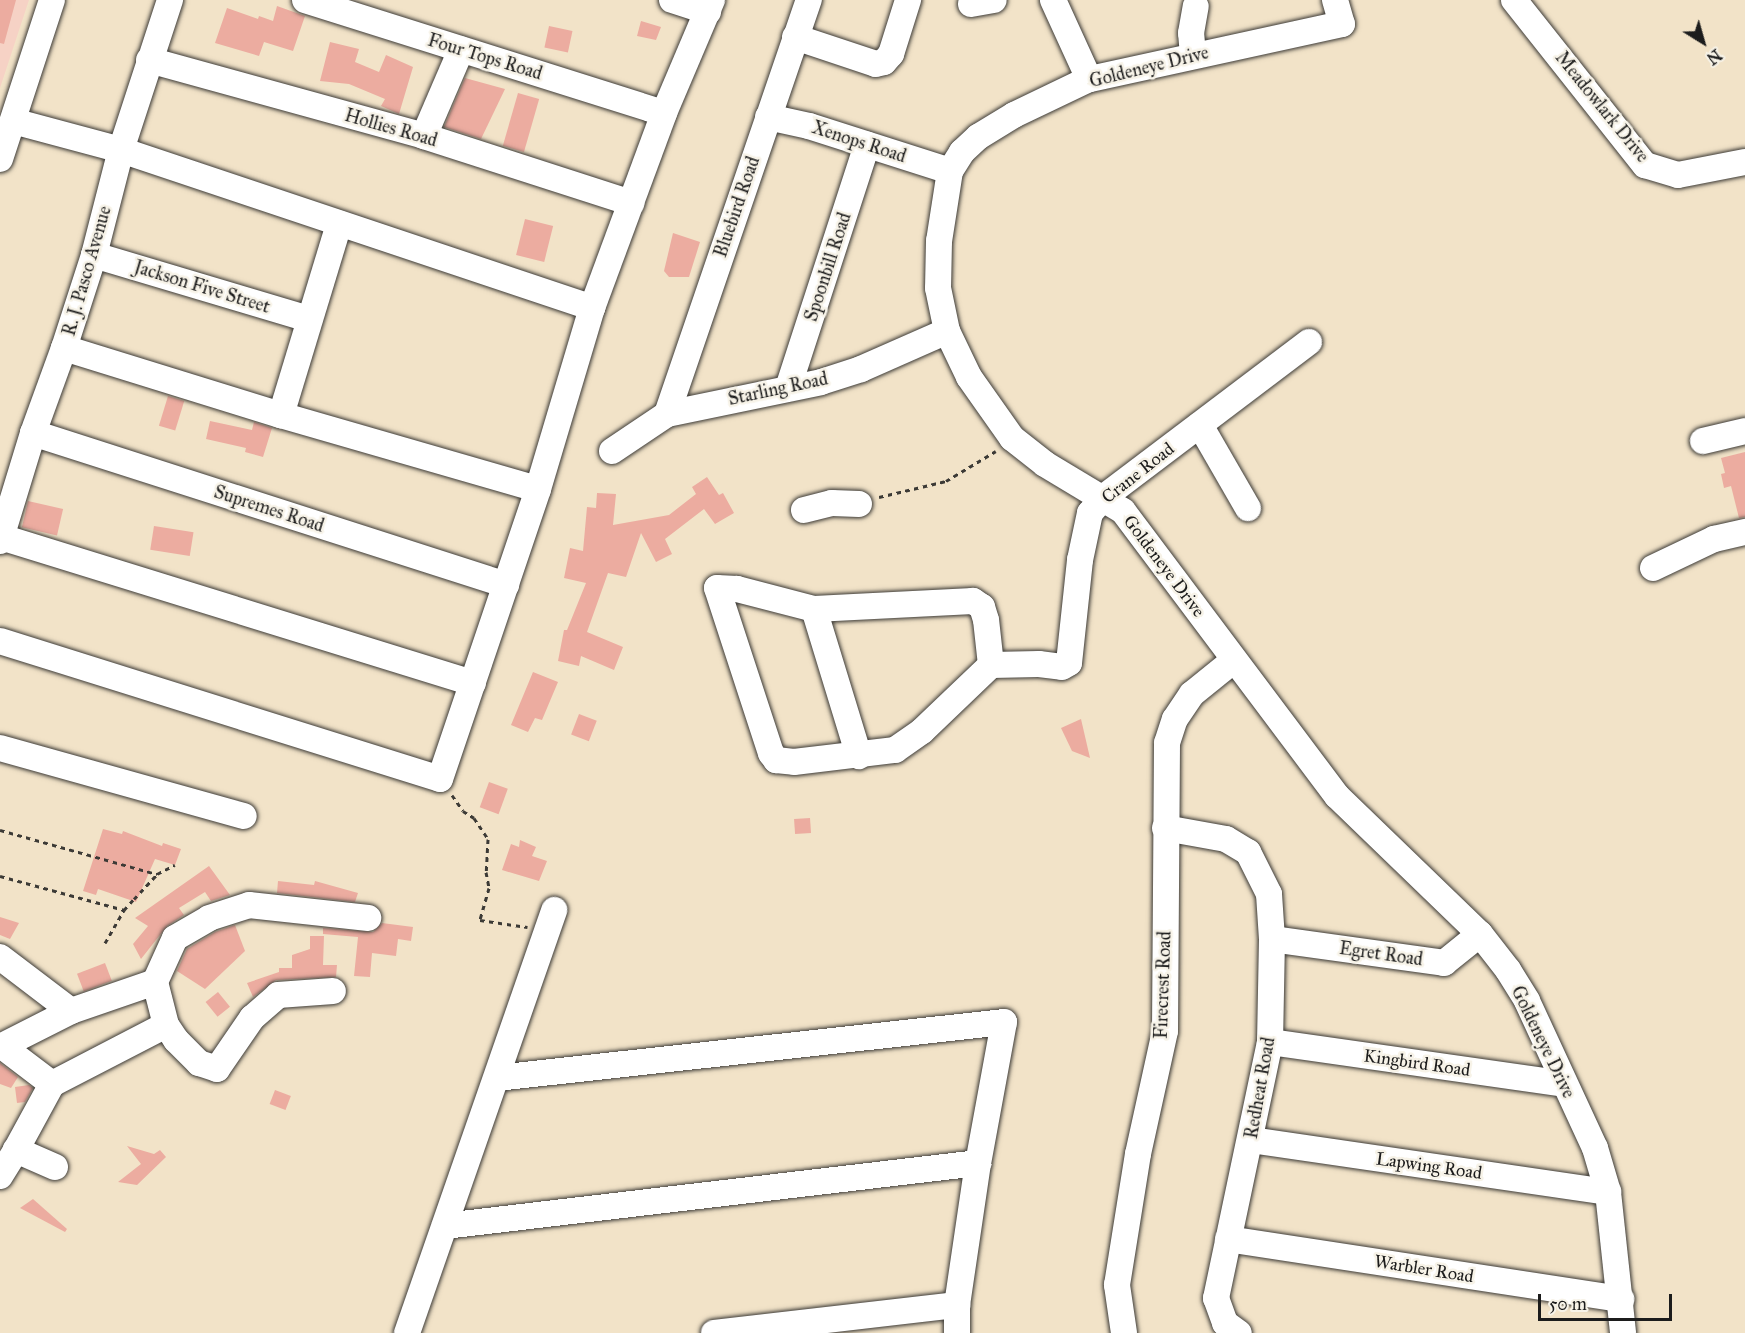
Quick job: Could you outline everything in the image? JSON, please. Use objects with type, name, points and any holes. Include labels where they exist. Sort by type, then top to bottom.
[{"type":"street","points":[[0,159],[52,0]]},
{"type":"street","name":"R. J. Pasco Avenue","points":[[1,539],[33,433],[94,255],[121,150],[170,0]]},
{"type":"street","name":"Four Tops Road","points":[[305,0],[664,113]]},
{"type":"street","points":[[0,641],[440,779],[538,489],[592,308],[664,113],[710,6],[672,0]]},
{"type":"street","name":"Bluebird Road","points":[[667,414],[808,0]]},
{"type":"street","points":[[795,37],[876,64],[884,62],[891,54],[908,0]]},
{"type":"street","points":[[1053,0],[1089,79]]},
{"type":"street","name":"Meadowlark Drive","points":[[1514,0],[1645,165],[1678,176],[1707,182],[1745,162]]},
{"type":"street","points":[[1193,55],[1191,33],[1196,6]]},
{"type":"street","name":"Goldeneye Drive","points":[[1339,12],[1193,55],[1089,79],[1014,115],[978,137],[962,152],[950,171],[939,241],[938,288],[947,331],[969,377],[1012,438],[1044,464],[1104,497],[1123,511],[1337,796],[1479,934],[1508,970],[1527,1001],[1594,1148],[1608,1192],[1623,1333]]},
{"type":"street","points":[[424,136],[461,50]]},
{"type":"street","name":"Hollies Road","points":[[149,60],[424,136],[631,203]]},
{"type":"street","name":"Xenops Road","points":[[768,117],[809,126],[950,171]]},
{"type":"street","points":[[13,121],[121,150],[592,308]]},
{"type":"street","name":"Spoonbill Road","points":[[788,388],[867,145]]},
{"type":"street","points":[[280,415],[339,224]]},
{"type":"street","name":"Jackson Five Street","points":[[94,255],[309,319]]},
{"type":"street","name":"Starling Road","points":[[612,451],[667,414],[821,382],[861,369],[947,331]]},
{"type":"street","name":"Crane Road","points":[[991,665],[1039,664],[1062,667],[1069,663],[1080,560],[1090,513],[1104,497],[1309,342]]},
{"type":"street","points":[[64,348],[280,415],[538,489]]},
{"type":"street","points":[[1200,425],[1248,508]]},
{"type":"street","points":[[1703,441],[1745,431]]},
{"type":"street","name":"Supremes Road","points":[[33,433],[506,585]]},
{"type":"street","points":[[804,510],[832,503],[859,504]]},
{"type":"street","points":[[1653,568],[1713,539],[1745,532]]},
{"type":"street","points":[[1,539],[473,683]]},
{"type":"street","points":[[717,588],[737,589],[814,609],[973,601],[982,607],[986,620],[991,665],[922,731],[895,750],[794,762],[776,760],[771,753],[717,588]]},
{"type":"street","points":[[814,609],[859,756]]},
{"type":"street","name":"Firecrest Road","points":[[1124,1333],[1117,1285],[1138,1154],[1165,1031],[1167,743],[1175,718],[1192,694],[1234,660]]},
{"type":"street","points":[[0,748],[244,816]]},
{"type":"street","name":"Redheat Road","points":[[1165,828],[1226,839],[1248,852],[1261,873],[1269,894],[1272,939],[1270,1042],[1216,1298],[1225,1323],[1239,1333]]},
{"type":"street","points":[[333,991],[278,995],[252,1018],[217,1069],[199,1063],[176,1040],[166,1025],[155,982],[175,938],[209,918],[249,904],[368,918]]},
{"type":"street","points":[[407,1333],[554,909]]},
{"type":"street","name":"Egret Road","points":[[1272,939],[1444,963],[1479,934]]},
{"type":"street","points":[[6,970],[71,1011]]},
{"type":"street","points":[[52,1084],[1,1046],[71,1011],[155,982]]},
{"type":"street","points":[[497,1078],[1004,1022],[978,1163],[957,1305],[957,1333]]},
{"type":"street","points":[[0,1176],[52,1084],[166,1025]]},
{"type":"street","name":"Kingbird Road","points":[[1270,1042],[1564,1084]]},
{"type":"street","name":"Lapwing Road","points":[[1251,1140],[1608,1192]]},
{"type":"street","points":[[16,1150],[55,1167]]},
{"type":"street","points":[[445,1226],[978,1163]]},
{"type":"street","name":"Warbler Road","points":[[1228,1239],[1621,1299]]},
{"type":"street","points":[[714,1333],[797,1329],[957,1305]]},
{"type":"path","points":[[859,504],[946,481],[987,458],[1012,438]]},
{"type":"path","points":[[440,779],[488,838],[486,872],[489,888],[480,920],[527,927],[545,934]]},
{"type":"path","points":[[0,830],[158,874]]},
{"type":"path","points":[[105,943],[124,910],[158,874],[175,865]]},
{"type":"path","points":[[0,876],[124,910]]},
{"type":"shaded area","points":[[0,0],[29,0],[0,88]]},
{"type":"building","points":[[0,0],[16,0],[4,44],[0,43]]},
{"type":"building","points":[[277,6],[305,16],[293,51],[264,42],[259,56],[215,43],[227,8],[258,19],[259,16],[273,21]]},
{"type":"building","points":[[641,21],[661,27],[656,40],[637,36]]},
{"type":"building","points":[[549,26],[572,31],[568,53],[544,48]]},
{"type":"building","points":[[330,42],[359,49],[355,62],[379,72],[386,55],[413,67],[399,114],[381,106],[385,99],[349,84],[320,81]]},
{"type":"building","points":[[465,78],[505,89],[481,139],[444,127]]},
{"type":"building","points":[[518,93],[539,99],[524,152],[503,146]]},
{"type":"building","points":[[525,219],[553,226],[544,262],[516,255]]},
{"type":"building","points":[[673,233],[700,242],[689,277],[669,277],[664,271]]},
{"type":"building","points":[[168,396],[184,401],[175,431],[159,426]]},
{"type":"building","points":[[210,421],[252,430],[254,422],[272,428],[263,457],[245,452],[246,448],[206,439]]},
{"type":"building","points":[[1745,452],[1745,517],[1739,518],[1731,486],[1724,488],[1721,474],[1725,473],[1721,458]]},
{"type":"building","points":[[707,477],[719,495],[723,493],[734,513],[715,524],[704,509],[665,539],[672,554],[656,562],[641,533],[626,577],[608,573],[587,632],[623,647],[614,670],[581,656],[579,666],[558,661],[564,630],[567,630],[586,583],[564,578],[570,548],[583,551],[587,507],[596,508],[597,493],[616,494],[613,525],[669,515],[696,494],[692,487]]},
{"type":"building","points":[[28,501],[63,509],[57,535],[22,527]]},
{"type":"building","points":[[154,526],[194,532],[190,556],[150,550]]},
{"type":"building","points":[[533,672],[558,682],[542,720],[535,718],[528,732],[511,725]]},
{"type":"building","points":[[579,714],[597,721],[589,741],[571,735]]},
{"type":"building","points":[[1081,719],[1090,758],[1072,751],[1061,728]]},
{"type":"building","points":[[489,782],[508,789],[499,814],[480,807]]},
{"type":"building","points":[[810,818],[811,833],[795,834],[794,819]]},
{"type":"building","points":[[103,829],[122,834],[123,831],[162,846],[163,843],[181,849],[175,865],[155,859],[136,902],[98,889],[96,895],[83,891]]},
{"type":"building","points":[[520,840],[536,847],[532,856],[547,861],[539,881],[502,870],[511,844],[519,847]]},
{"type":"building","points":[[209,866],[230,895],[211,901],[205,892],[179,908],[184,915],[167,926],[141,959],[133,944],[148,926],[135,918]]},
{"type":"building","points":[[278,881],[314,885],[315,881],[358,893],[355,902],[277,893]]},
{"type":"building","points":[[0,917],[19,923],[10,939],[0,935]]},
{"type":"building","points":[[382,923],[413,927],[411,941],[398,939],[396,956],[372,953],[370,977],[354,976],[358,937],[323,934],[323,928],[373,932]]},
{"type":"building","points":[[235,925],[245,951],[205,989],[177,971],[187,949],[215,932]]},
{"type":"building","points":[[310,936],[324,936],[323,965],[337,965],[336,977],[276,980],[253,997],[247,983],[279,972],[279,968],[292,968],[292,955],[310,949]]},
{"type":"building","points":[[105,963],[112,981],[84,991],[77,974]]},
{"type":"building","points":[[218,992],[230,1007],[218,1017],[206,1002]]},
{"type":"building","points":[[0,1063],[18,1077],[11,1088],[0,1084]]},
{"type":"building","points":[[29,1085],[33,1088],[25,1102],[17,1103],[15,1087]]},
{"type":"building","points":[[275,1090],[291,1096],[285,1110],[270,1104]]},
{"type":"building","points":[[127,1146],[154,1154],[160,1150],[166,1157],[137,1185],[118,1182],[141,1164]]},
{"type":"building","points":[[33,1199],[67,1229],[65,1232],[20,1208]]}]
